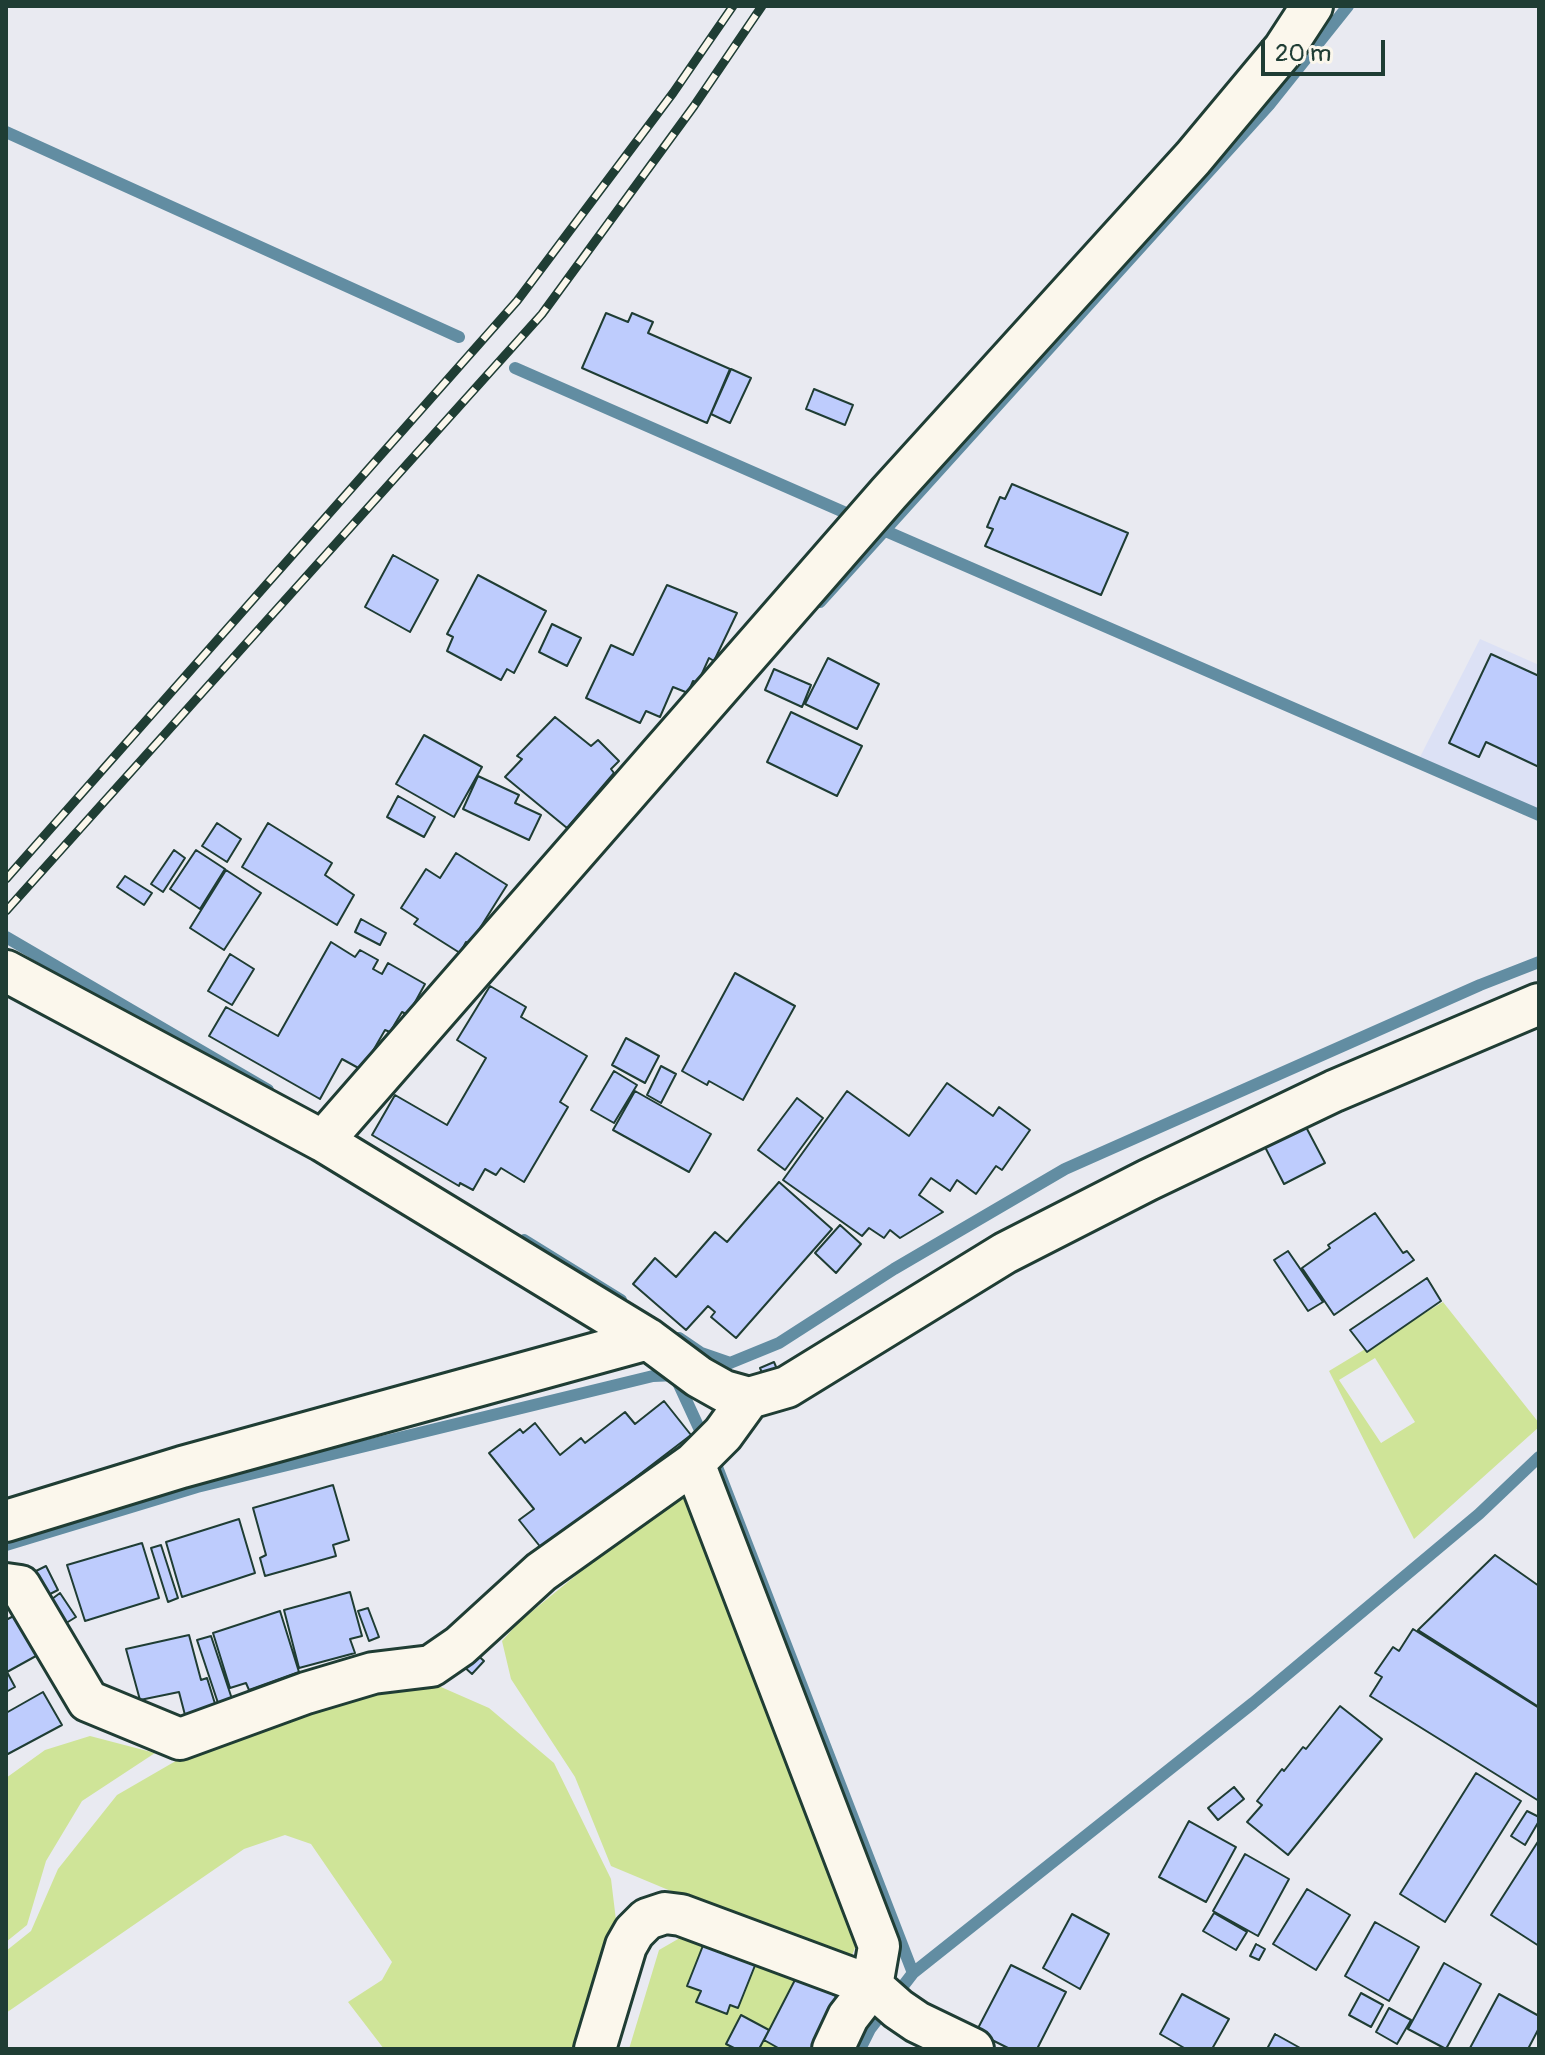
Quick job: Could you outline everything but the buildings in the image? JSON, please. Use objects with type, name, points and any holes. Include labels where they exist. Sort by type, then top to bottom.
[{"type":"street","points":[[323,1141],[889,493],[1193,158],[1284,49],[1312,6]]},
{"type":"street","points":[[6,971],[323,1141],[724,1391],[749,1398],[787,1387],[1005,1253],[1148,1180],[1334,1091],[1539,1004]]},
{"type":"street","points":[[6,1521],[182,1467],[676,1359]]},
{"type":"street","points":[[6,1584],[20,1586],[88,1701],[180,1739],[306,1693],[373,1673],[431,1666],[460,1646],[541,1572],[706,1451],[749,1398]]},
{"type":"street","points":[[706,1451],[879,1946],[884,1996]]},
{"type":"street","points":[[595,2049],[626,1946],[647,1919],[665,1913],[681,1915],[884,1996],[917,2022],[973,2049]]},
{"type":"street","points":[[833,2049],[848,2017],[884,1996]]},
{"type":"shaded area","points":[[1480,639],[1539,665],[1539,811],[1420,757]]},
{"type":"green space","points":[[1443,1302],[1539,1423],[1539,1427],[1414,1539],[1329,1371]],"holes":[[[1375,1358],[1415,1422],[1381,1443],[1339,1380]]]},
{"type":"green space","points":[[684,1487],[859,1938],[848,1965],[611,1866],[575,1777],[511,1679],[502,1641],[519,1622]]},
{"type":"green space","points":[[425,1680],[489,1708],[554,1763],[611,1879],[619,1945],[589,2032],[573,2049],[384,2049],[348,2002],[382,1980],[392,1962],[311,1844],[285,1835],[244,1849],[6,2013],[6,1951],[31,1931],[58,1869],[117,1795],[212,1740],[335,1695]]},
{"type":"green space","points":[[90,1736],[155,1753],[82,1801],[46,1861],[27,1925],[6,1942],[6,1778],[45,1750]]},
{"type":"green space","points":[[685,1935],[834,1992],[834,2004],[812,2049],[629,2049],[659,1950]]},
{"type":"waterway","points":[[820,602],[1269,105],[1348,6]]},
{"type":"waterway","points":[[6,132],[459,337]]},
{"type":"waterway","points":[[515,368],[846,513]]},
{"type":"waterway","points":[[881,529],[1539,815]]},
{"type":"waterway","points":[[6,937],[268,1090]]},
{"type":"waterway","points":[[703,1369],[730,1363],[779,1343],[894,1269],[1065,1169],[1480,985],[1539,962]]},
{"type":"waterway","points":[[524,1240],[621,1300]]},
{"type":"waterway","points":[[679,1338],[701,1353],[730,1363]]},
{"type":"waterway","points":[[6,1545],[197,1487],[653,1376],[677,1375]]},
{"type":"waterway","points":[[675,1376],[717,1467],[913,1973]]},
{"type":"waterway","points":[[860,2049],[870,2029],[913,1973],[1253,1703],[1479,1514],[1539,1457]]},
{"type":"railway","points":[[6,879],[517,301],[673,93],[733,6]]},
{"type":"railway","points":[[6,911],[542,314],[694,106],[762,6]]}]
